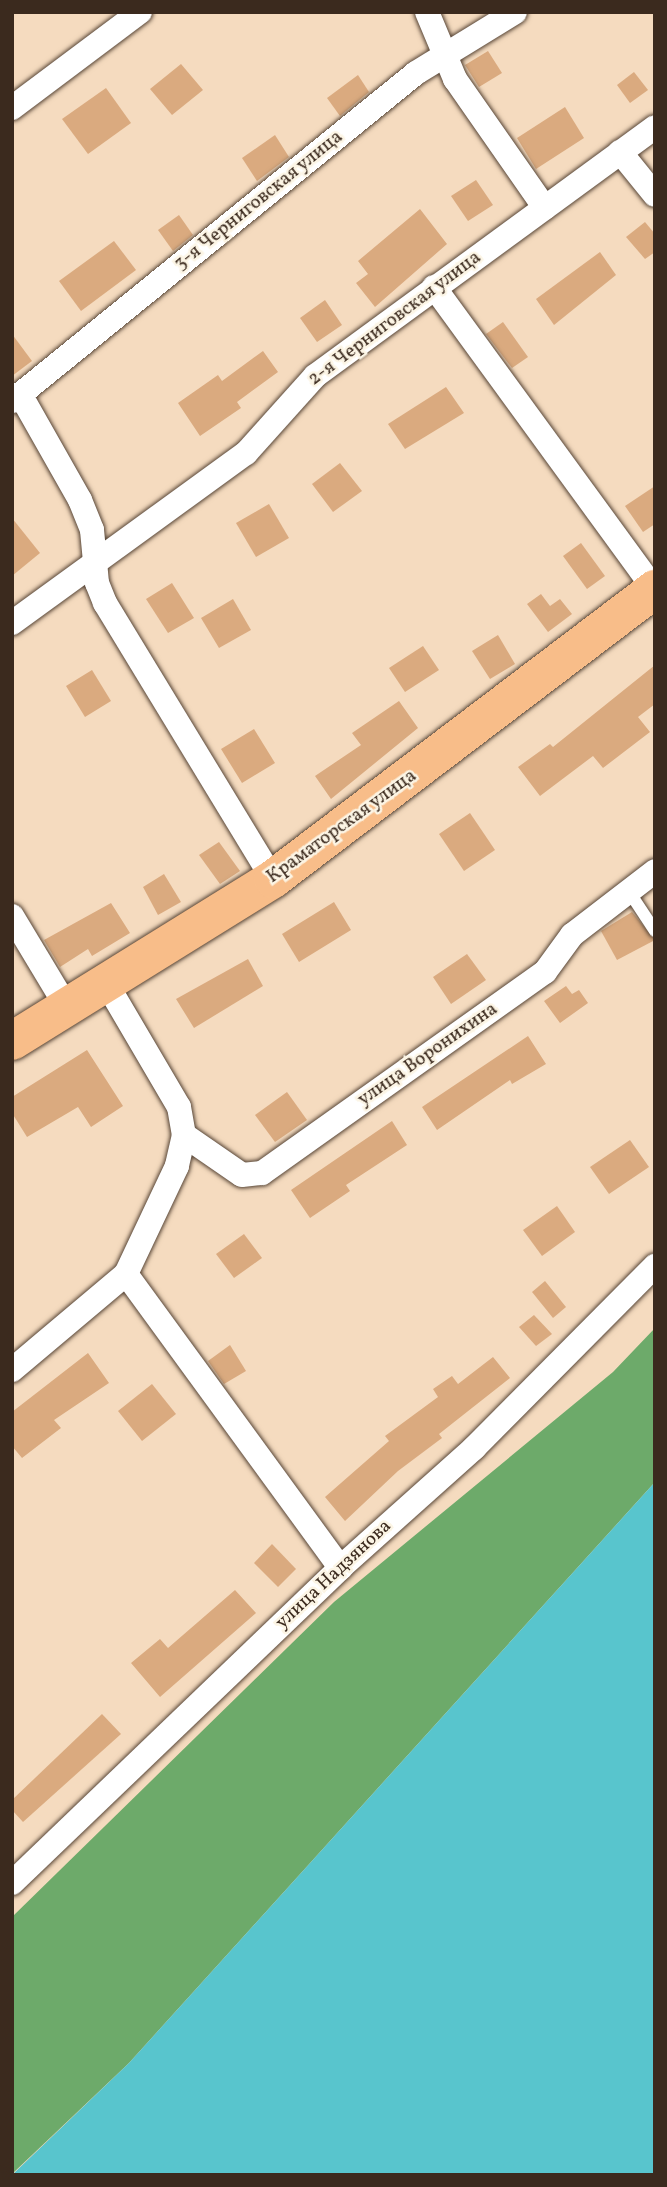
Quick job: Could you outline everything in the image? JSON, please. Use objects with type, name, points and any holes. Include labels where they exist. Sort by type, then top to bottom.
[{"type":"main road","name":"Краматорская улица","points":[[12,1041],[105,981],[274,879],[654,589]]},
{"type":"street","points":[[12,108],[140,12]]},
{"type":"street","points":[[427,12],[455,79],[545,208]]},
{"type":"street","name":"3-я Черниговская улица","points":[[16,398],[444,53],[515,12]]},
{"type":"street","name":"2-я Черниговская улица","points":[[12,623],[246,453],[315,376],[655,127]]},
{"type":"street","points":[[620,152],[655,195]]},
{"type":"street","points":[[434,287],[654,589]]},
{"type":"street","points":[[16,398],[80,500],[92,530],[105,603],[274,879]]},
{"type":"street","name":"улица Воронихина","points":[[184,1135],[242,1175],[262,1173],[545,972],[572,935],[655,871]]},
{"type":"street","points":[[12,916],[66,1006]]},
{"type":"street","points":[[12,1370],[126,1274],[177,1166],[184,1135],[179,1107],[105,981]]},
{"type":"street","name":"улица Надзянова","points":[[12,1883],[340,1568],[474,1448],[655,1266]]},
{"type":"street","points":[[126,1274],[340,1568]]},
{"type":"lane","points":[[628,891],[655,931]]},
{"type":"green space","points":[[655,1328],[655,1482],[129,2063],[12,2174],[12,1917],[334,1602],[613,1372]]},
{"type":"water","points":[[655,1482],[655,2175],[12,2175],[129,2063]]},
{"type":"building","points":[[488,51],[502,73],[479,87],[465,65]]},
{"type":"building","points":[[181,64],[203,90],[172,115],[150,89]]},
{"type":"building","points":[[634,72],[648,90],[630,103],[617,85]]},
{"type":"building","points":[[358,75],[369,92],[340,116],[327,98]]},
{"type":"building","points":[[106,88],[131,123],[88,154],[62,119]]},
{"type":"building","points":[[565,107],[584,138],[536,169],[517,138]]},
{"type":"building","points":[[275,135],[289,157],[257,181],[242,158]]},
{"type":"building","points":[[476,180],[493,205],[468,221],[451,196]]},
{"type":"building","points":[[420,209],[447,244],[375,307],[356,283],[368,274],[358,261]]},
{"type":"building","points":[[179,215],[193,235],[173,251],[158,230]]},
{"type":"building","points":[[645,222],[655,234],[655,252],[645,259],[626,237]]},
{"type":"building","points":[[114,241],[136,270],[81,311],[59,281]]},
{"type":"building","points":[[600,252],[616,275],[554,325],[536,299]]},
{"type":"building","points":[[325,300],[342,325],[317,342],[300,318]]},
{"type":"building","points":[[503,322],[528,357],[512,368],[486,334]]},
{"type":"building","points":[[12,334],[32,361],[12,376]]},
{"type":"building","points":[[263,351],[278,372],[237,402],[241,408],[200,436],[178,403],[218,375],[222,381]]},
{"type":"building","points":[[446,387],[464,413],[405,449],[388,424]]},
{"type":"building","points":[[340,463],[362,491],[333,512],[312,484]]},
{"type":"building","points":[[655,486],[655,524],[643,532],[625,506]]},
{"type":"building","points":[[269,504],[289,538],[256,557],[236,523]]},
{"type":"building","points":[[12,518],[40,553],[12,576]]},
{"type":"building","points":[[581,543],[605,576],[587,589],[563,556]]},
{"type":"building","points":[[172,583],[194,618],[168,633],[146,599]]},
{"type":"building","points":[[541,594],[550,606],[560,599],[572,614],[548,632],[527,604]]},
{"type":"building","points":[[233,599],[251,630],[219,648],[201,618]]},
{"type":"building","points":[[498,635],[515,664],[490,679],[472,651]]},
{"type":"building","points":[[423,646],[439,670],[405,692],[389,668]]},
{"type":"building","points":[[655,665],[655,704],[638,717],[650,732],[603,768],[593,756],[540,796],[518,767],[550,744],[553,747]]},
{"type":"building","points":[[92,670],[111,701],[85,717],[66,686]]},
{"type":"building","points":[[399,701],[418,728],[331,799],[315,776],[361,745],[352,733]]},
{"type":"building","points":[[254,729],[275,763],[242,783],[221,749]]},
{"type":"building","points":[[470,813],[495,850],[464,871],[439,834]]},
{"type":"building","points":[[219,842],[240,871],[220,884],[199,855]]},
{"type":"building","points":[[164,874],[181,902],[158,915],[143,887]]},
{"type":"building","points":[[334,902],[351,930],[299,962],[282,934]]},
{"type":"building","points":[[111,903],[130,933],[92,956],[88,949],[60,967],[44,940]]},
{"type":"building","points":[[632,912],[655,940],[617,960],[601,931]]},
{"type":"building","points":[[467,954],[486,980],[451,1004],[433,977]]},
{"type":"building","points":[[248,959],[263,986],[194,1028],[176,999]]},
{"type":"building","points":[[566,986],[572,994],[579,990],[588,1003],[560,1023],[544,1001]]},
{"type":"building","points":[[528,1036],[546,1064],[512,1084],[510,1080],[437,1130],[422,1107]]},
{"type":"building","points":[[87,1050],[123,1106],[91,1127],[78,1107],[27,1137],[12,1113],[12,1097]]},
{"type":"building","points":[[287,1092],[307,1120],[275,1142],[255,1115]]},
{"type":"building","points":[[392,1121],[407,1145],[346,1185],[350,1191],[310,1218],[291,1190]]},
{"type":"building","points":[[630,1140],[649,1167],[609,1194],[590,1167]]},
{"type":"building","points":[[557,1206],[575,1232],[542,1256],[523,1230]]},
{"type":"building","points":[[244,1234],[262,1258],[234,1278],[216,1254]]},
{"type":"building","points":[[545,1281],[566,1307],[553,1318],[532,1292]]},
{"type":"building","points":[[534,1315],[552,1334],[536,1346],[519,1327]]},
{"type":"building","points":[[230,1345],[246,1371],[224,1384],[208,1361]]},
{"type":"building","points":[[88,1353],[109,1383],[54,1420],[61,1428],[22,1458],[12,1446],[12,1412]]},
{"type":"building","points":[[493,1357],[510,1378],[439,1434],[442,1438],[398,1471],[345,1521],[325,1497],[389,1441],[385,1436],[438,1397],[433,1389],[452,1376],[458,1384]]},
{"type":"building","points":[[152,1384],[176,1414],[142,1441],[118,1411]]},
{"type":"building","points":[[272,1544],[296,1569],[278,1587],[254,1563]]},
{"type":"building","points":[[235,1590],[256,1613],[160,1697],[131,1663],[160,1639],[168,1648]]},
{"type":"building","points":[[102,1714],[121,1734],[23,1822],[12,1810],[12,1800]]}]
